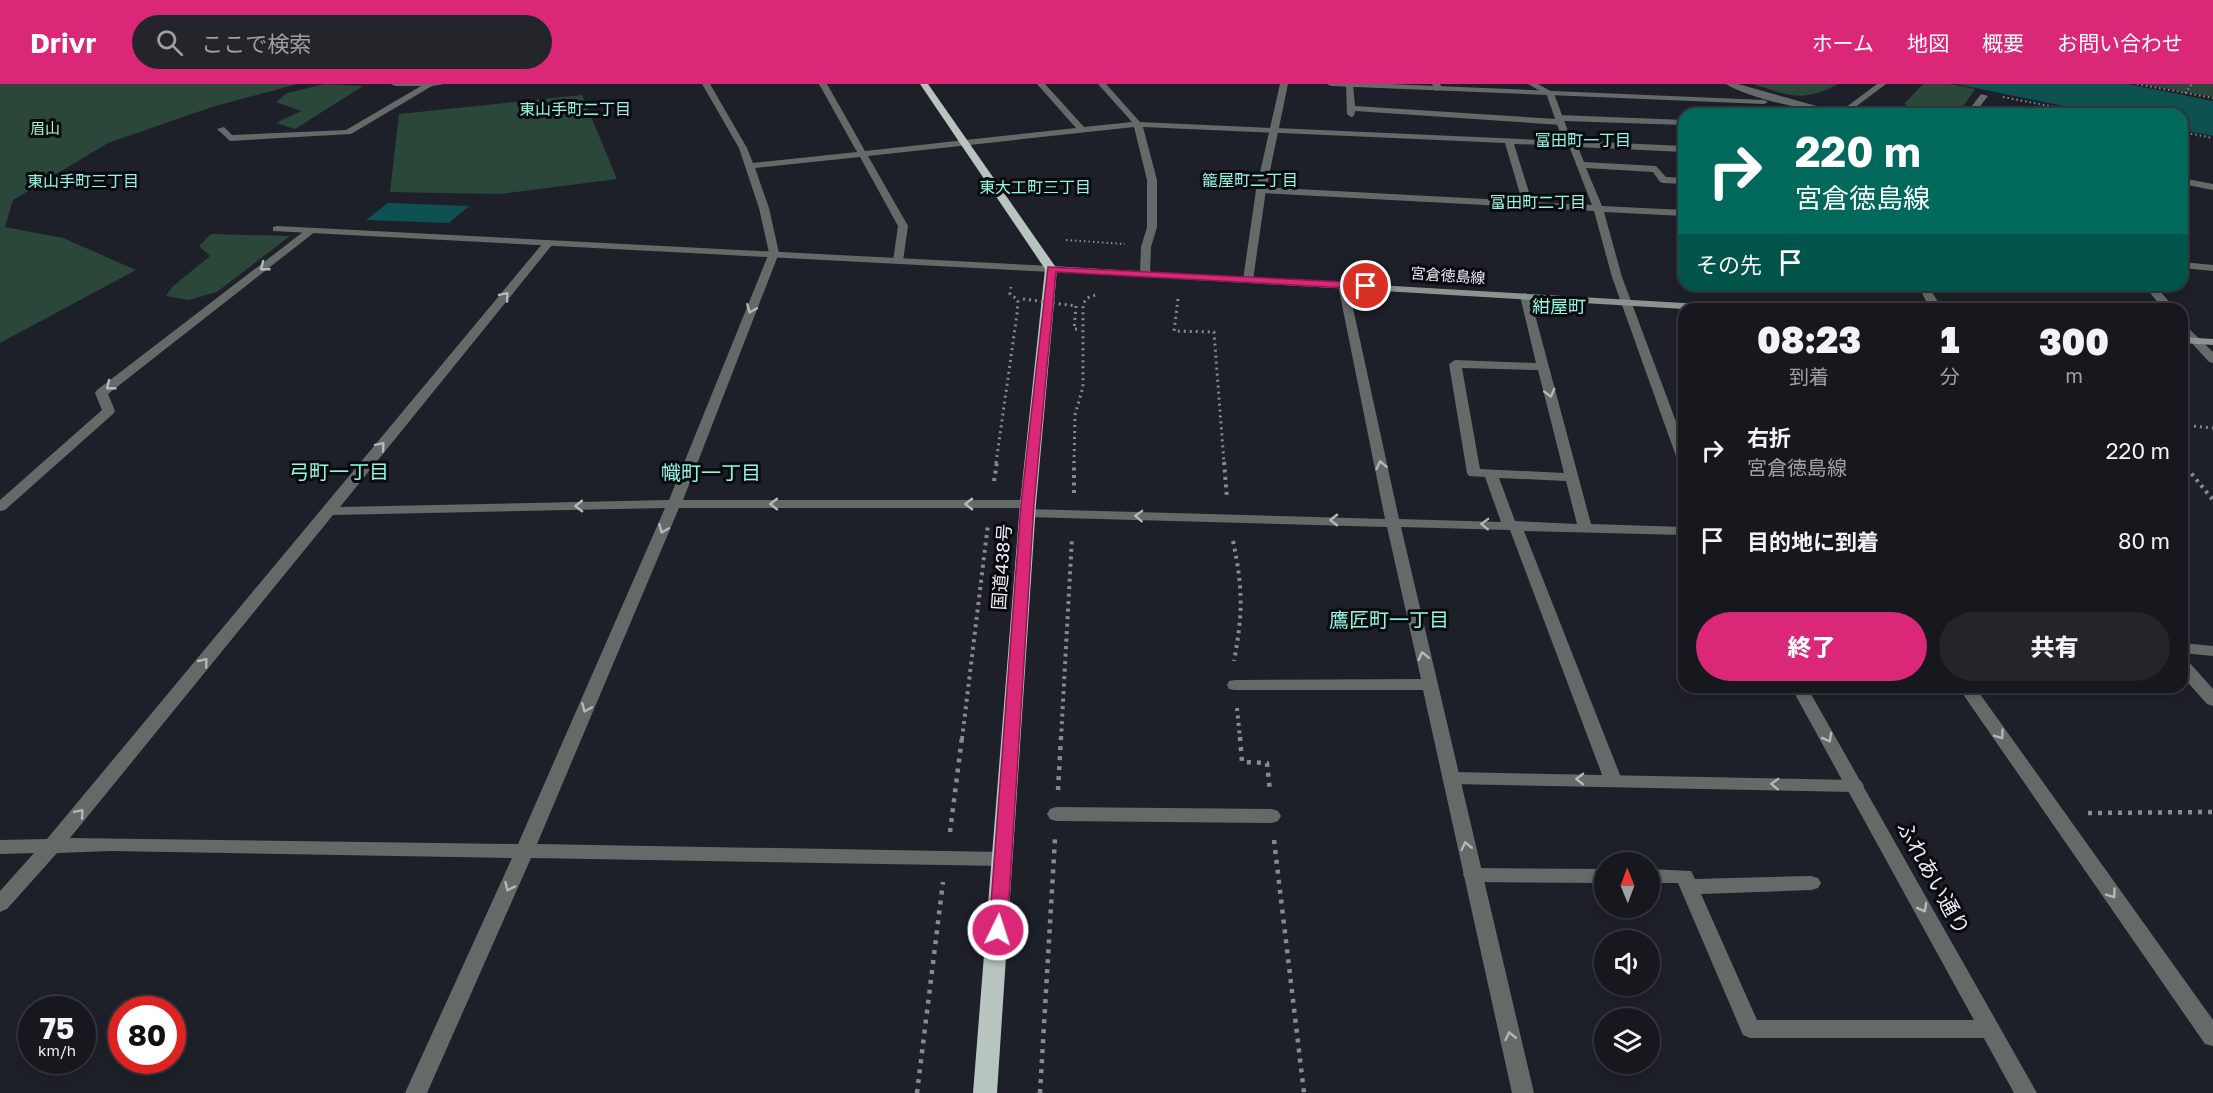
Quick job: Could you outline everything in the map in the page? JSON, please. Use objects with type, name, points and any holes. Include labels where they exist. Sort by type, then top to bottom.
[{"type":"highway","points":[[924,84],[1051,269]]},
{"type":"highway","name":"国道438号","points":[[985,1093],[1027,508],[1051,269]]},
{"type":"main road","name":"宮倉徳島線","points":[[1051,269],[1678,305]]},
{"type":"main road","points":[[2188,340],[2213,342]]},
{"type":"street","points":[[395,84],[440,84]]},
{"type":"street","points":[[416,1093],[524,852],[674,504],[773,254],[764,208],[750,166],[736,133],[706,84]]},
{"type":"street","points":[[823,84],[903,226],[898,261]]},
{"type":"street","points":[[1041,84],[1081,129]]},
{"type":"street","points":[[1102,84],[1138,124],[1152,180],[1152,227],[1146,247],[1144,274]]},
{"type":"street","points":[[1248,280],[1261,190],[1284,84]]},
{"type":"street","points":[[1331,84],[1437,86],[1764,102]]},
{"type":"street","points":[[1527,84],[1550,93]]},
{"type":"street","points":[[1532,84],[1550,93],[1567,140],[1572,144],[1598,207],[1626,302],[1678,428]]},
{"type":"street","points":[[1730,84],[1783,101],[1814,108]]},
{"type":"street","points":[[1849,108],[1882,84]]},
{"type":"street","points":[[221,129],[230,138],[348,132],[429,85]]},
{"type":"street","points":[[1350,85],[1351,111],[1678,123]]},
{"type":"street","points":[[1975,108],[1984,96]]},
{"type":"street","points":[[750,166],[1138,124],[1678,149]]},
{"type":"street","points":[[1509,141],[1528,204]]},
{"type":"street","points":[[1580,165],[1656,169],[1663,180],[1678,181]]},
{"type":"street","points":[[2188,182],[2213,187]]},
{"type":"street","points":[[1261,190],[1678,213]]},
{"type":"street","points":[[277,229],[1051,269]]},
{"type":"street","points":[[0,507],[109,411],[101,393],[311,231]]},
{"type":"street","points":[[0,904],[76,818],[547,244]]},
{"type":"street","points":[[2188,266],[2213,268]]},
{"type":"street","points":[[1343,285],[1393,522],[1523,1093]]},
{"type":"street","points":[[2154,291],[2164,303]]},
{"type":"street","points":[[1525,296],[1585,528]]},
{"type":"street","points":[[2188,331],[2213,359]]},
{"type":"street","points":[[1544,367],[1455,364],[1474,473],[1572,477]]},
{"type":"street","points":[[1490,473],[1613,780]]},
{"type":"street","points":[[327,511],[674,504],[991,504],[1073,514],[1678,531]]},
{"type":"street","points":[[2188,649],[2213,651]]},
{"type":"street","points":[[2188,672],[2213,700]]},
{"type":"street","points":[[1235,685],[1430,684]]},
{"type":"street","name":"ふれあい通り","points":[[1802,693],[2025,1093]]},
{"type":"street","points":[[1970,693],[2213,1037]]},
{"type":"street","points":[[1451,778],[1855,786]]},
{"type":"street","points":[[1056,814],[1272,816]]},
{"type":"street","points":[[0,847],[123,844],[1003,859]]},
{"type":"street","points":[[1473,875],[1594,876]]},
{"type":"street","points":[[1660,876],[1684,876],[1750,1029],[1989,1029]]},
{"type":"street","points":[[1689,887],[1811,883]]},
{"type":"path","points":[[2137,84],[2213,98]]},
{"type":"path","points":[[2185,93],[2192,84]]},
{"type":"path","points":[[1984,96],[1986,94],[2060,108]]},
{"type":"path","points":[[2188,133],[2213,138]]},
{"type":"path","points":[[1066,240],[1134,247]]},
{"type":"path","points":[[916,1093],[1017,314],[1018,300],[1010,294],[1013,277]]},
{"type":"path","points":[[1040,1093],[1073,514],[1076,415],[1083,387],[1081,329],[1085,301],[1096,294],[1103,294]]},
{"type":"path","points":[[1023,299],[1076,304],[1074,327],[1081,329]]},
{"type":"path","points":[[2188,426],[2213,428]]},
{"type":"path","points":[[2188,469],[2213,500]]},
{"type":"path","points":[[2055,813],[2213,812]]},
{"type":"green space","name":"眉山","points":[[0,84],[297,84],[212,107],[108,143],[13,200],[5,227],[63,238],[136,270],[0,343]]},
{"type":"green space","points":[[325,84],[363,86],[295,129],[276,123],[301,111],[276,102],[287,93]]},
{"type":"green space","points":[[1753,84],[1838,84],[1815,94],[1796,96]]},
{"type":"green space","points":[[1923,84],[1950,84],[1975,89],[1962,108],[1907,108],[1905,103]]},
{"type":"green space","points":[[2142,84],[2213,84],[2213,97]]},
{"type":"green space","points":[[582,95],[617,179],[501,194],[390,192],[399,114]]},
{"type":"green space","points":[[211,234],[290,236],[217,292],[189,300],[166,296],[172,287],[210,256],[199,246]]},
{"type":"shaded area","points":[[1956,84],[2128,84],[2213,101],[2213,136],[2188,131],[2188,108],[2074,108]]},
{"type":"shaded area","points":[[388,203],[469,206],[449,223],[366,220]]},
{"type":"district","name":"東山手町二丁目","points":[[575,109]]},
{"type":"district","name":"富田町一丁目","points":[[1583,140]]},
{"type":"district","name":"籠屋町二丁目","points":[[1250,180]]},
{"type":"district","name":"東山手町三丁目","points":[[83,181]]},
{"type":"district","name":"東大工町三丁目","points":[[1035,187]]},
{"type":"district","name":"富田町二丁目","points":[[1538,202]]},
{"type":"district","name":"紺屋町","points":[[1559,307]]},
{"type":"district","name":"弓町一丁目","points":[[339,472]]},
{"type":"district","name":"幟町一丁目","points":[[711,473]]},
{"type":"district","name":"鷹匠町一丁目","points":[[1389,620]]},
{"type":"route","points":[[998,930],[1028,504],[1051,269],[1366,286]]}]
